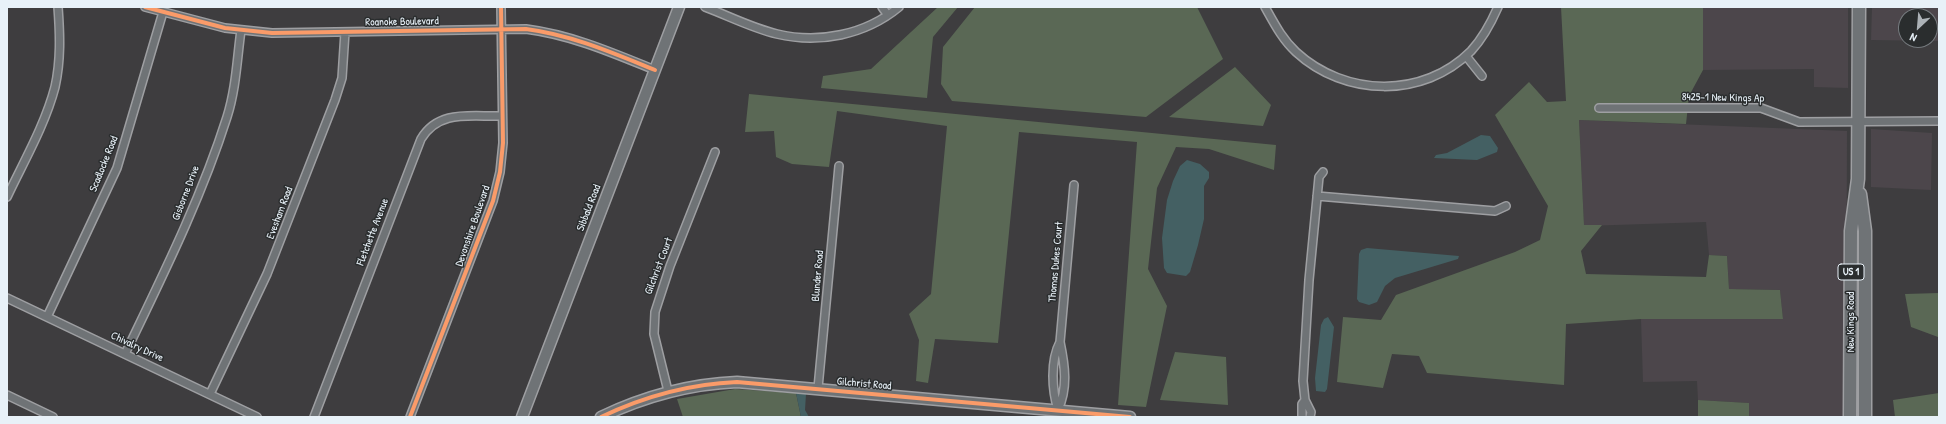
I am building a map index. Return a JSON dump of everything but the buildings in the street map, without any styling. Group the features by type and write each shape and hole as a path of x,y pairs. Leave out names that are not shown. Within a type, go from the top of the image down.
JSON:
{"highway":[{"name":"New Kings Road","path":"1850,417 1851,231 1858,179 1859,7"},
{"name":"New Kings Road","path":"1858,179 1866,231 1865,417"}],"street":[{"path":"7,197 42,124 55,86 60,35 58,7"},
{"name":"Roanoke Boulevard","path":"145,7 208,25 272,33 501,29 539,31 570,37 655,70"},
{"name":"Devonshire Boulevard","path":"410,417 493,201 500,172 503,143 500,7"},
{"name":"Sibbald Road","path":"522,417 679,7"},
{"path":"705,7 764,30 799,38 826,37 854,32 870,25 899,7"},
{"path":"882,7 887,14"},
{"path":"1265,7 1276,27 1287,42 1313,66 1342,80 1367,86 1396,86 1423,81 1446,70 1466,56 1484,34 1498,7"},
{"name":"Scadlocke Road","path":"47,316 117,168 163,12"},
{"name":"Gisborne Drive","path":"125,354 172,258 192,211 227,117 234,88 241,30"},
{"name":"Evesham Road","path":"210,394 267,274 336,100 342,78 345,32"},
{"path":"1466,56 1482,76"},
{"name":"8425-1 New Kings Ap","path":"1599,108 1761,108 1799,122 1858,123 1884,120 1939,121"},
{"name":"Fletchette Avenue","path":"314,417 420,140 426,130 442,119 502,116"},
{"name":"Gilchrist Court","path":"668,391 654,334 655,312 670,266 715,152"},
{"name":"Blunder Road","path":"818,388 839,166"},
{"path":"1310,417 1311,412 1305,400 1302,381 1319,177 1323,172"},
{"name":"Thomas Dukes Court","path":"1058,410 1055,398 1055,352 1060,342 1074,184"},
{"path":"1318,196 1495,211 1506,206"},
{"name":"Chivalry Drive","path":"7,298 258,417"},
{"name":"Gilchrist Road","path":"601,417 640,400 668,391 698,385 737,382 818,388 1130,417"},
{"path":"7,395 53,417"},
{"path":"1302,417 1302,404 1305,400"}],"shaded area":[{"path":"1703,7 1848,7 1848,88 1814,87 1814,69 1703,70"},
{"path":"1872,7 1939,7 1939,41 1938,8 1898,8 1898,40 1871,40"},
{"path":"1579,120 1847,131 1846,417 1749,417 1748,403 1698,400 1697,381 1643,382 1641,319 1783,319 1780,290 1729,289 1727,256 1709,255 1706,222 1584,226"},
{"path":"1871,129 1932,133 1931,190 1871,187"}],"green space":[{"path":"938,7 958,7 933,37 927,98 821,88 823,76 871,69"},
{"path":"975,7 1197,7 1223,59 1146,117 952,101 941,84 943,47"},
{"path":"1561,7 1703,7 1703,70 1689,96 1686,124 1579,120 1584,225 1602,225 1581,251 1586,274 1706,277 1709,255 1727,256 1729,289 1780,290 1783,319 1641,319 1566,324 1564,385 1427,373 1419,356 1392,354 1383,388 1337,382 1343,317 1381,320 1396,295 1515,252 1540,240 1548,206 1495,115 1529,82 1547,102 1566,101"},
{"path":"1235,67 1271,105 1263,126 1169,117"},
{"path":"749,94 1276,145 1274,170 1209,149 1176,147 1157,188 1148,269 1167,306 1146,407 1118,405 1137,142 1019,132 998,343 935,339 928,383 916,381 919,340 909,314 931,294 947,126 837,111 829,167 792,164 776,157 774,131 745,132"},
{"path":"1939,293 1939,342 1938,337 1911,327 1905,294"},
{"path":"1175,352 1226,357 1228,405 1160,400"},
{"path":"735,389 796,393 801,417 683,417 677,399"},
{"path":"1939,393 1939,417 1895,417 1893,400"},
{"path":"1698,400 1749,403 1749,417 1698,417"}],"water":[{"path":"1481,135 1490,136 1498,148 1497,152 1477,160 1434,158 1436,155 1447,153"},
{"path":"1187,160 1200,164 1209,172 1209,178 1204,186 1204,219 1198,245 1190,272 1186,276 1167,273 1164,268 1162,238 1167,200 1173,181 1180,166"},
{"path":"1367,248 1459,256 1458,259 1395,278 1385,286 1377,302 1369,305 1359,302 1357,299 1359,254 1361,250"},
{"path":"1328,317 1334,327 1327,389 1325,392 1316,391 1315,378 1321,325 1324,319"},
{"path":"799,392 806,394 805,410 809,417 801,417 796,393"}],"cycle path":[{"path":"145,7 225,28 272,33 526,29 576,40 655,70"},
{"path":"410,417 493,201 500,172 503,143 501,7"},
{"path":"601,417 634,403 667,392 701,385 737,382 1130,417"}]}
